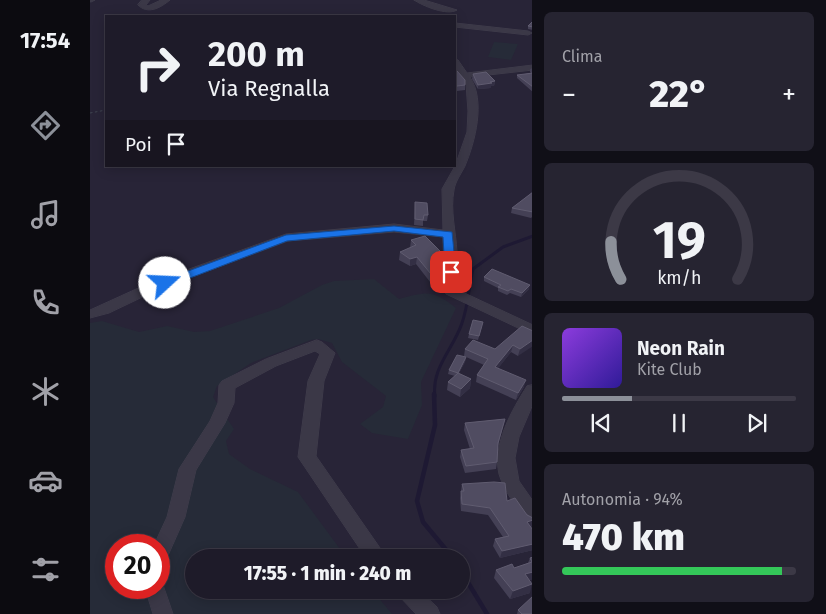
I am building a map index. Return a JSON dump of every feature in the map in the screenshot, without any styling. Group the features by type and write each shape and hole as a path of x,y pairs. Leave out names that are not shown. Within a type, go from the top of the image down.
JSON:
{"street":[{"path":"146,0 142,5 146,8 152,8 166,0"},
{"path":"418,0 452,13 457,1"},
{"path":"456,25 528,33"},
{"path":"456,64 470,84 473,110 472,130 460,165 448,189 451,291 532,331"},
{"path":"462,75 532,67"},
{"path":"90,314 104,310 150,288 286,238 394,228 448,234"},
{"path":"168,534 176,517 188,469 217,423 226,403 227,385 267,364 317,345 328,353 316,381 306,457 371,549"},
{"path":"532,390 516,422 507,457 507,469 519,498 532,516"},
{"path":"157,599 162,614"},
{"path":"415,599 430,614"}],"path":[{"path":"90,113 105,110"}],"shaded area":[{"path":"494,42 518,44 511,60 488,57"},
{"path":"374,279 399,299 429,294 441,298 456,308 421,382 422,405 408,439 372,433 360,424 383,407 386,396 342,362 332,343 318,339 251,363 217,386 213,397 234,429 226,441 229,454 250,469 298,492 340,549 185,549 185,599 380,599 392,614 90,614 90,323 102,321 139,332 167,326 194,332 210,331 279,308 322,285 334,281"}],"building":[{"path":"456,71 465,80 465,85 457,86"},
{"path":"486,72 495,81 478,85 473,74"},
{"path":"532,73 532,86 517,75"},
{"path":"532,193 532,212 512,208"},
{"path":"415,202 427,203 428,215 424,215 423,220 415,219"},
{"path":"425,236 442,253 442,256 439,257 443,262 443,277 435,279 417,257 410,259 400,252 416,245 411,240"},
{"path":"492,269 530,285 522,293 498,287 501,285 484,277"},
{"path":"473,320 483,322 479,336 469,334"},
{"path":"522,326 532,331 532,341 520,349 513,345 495,367 526,380 518,393 477,375 488,359 465,349 473,340 495,349"},
{"path":"457,355 466,357 458,373 449,370"},
{"path":"458,373 471,379 461,389 448,382"},
{"path":"505,419 498,443 497,462 466,466 461,450 474,448 465,423"},
{"path":"505,483 507,501 515,498 527,515 532,518 532,520 527,522 532,529 532,544 502,551 495,539 509,536 490,508 462,504 461,491 464,491 462,484"},
{"path":"532,562 532,572 525,574 532,584 513,591 496,570 512,564 514,568"},
{"path":"532,597 532,614 522,614 518,610"}],"waterway":[{"path":"435,396 436,376 464,317 473,269 503,247 532,236"},
{"path":"434,394 435,425 417,501 423,522 446,549"},
{"path":"470,586 487,614"}],"route":[{"path":"165,283 286,238 394,228 448,234 451,272"}]}
